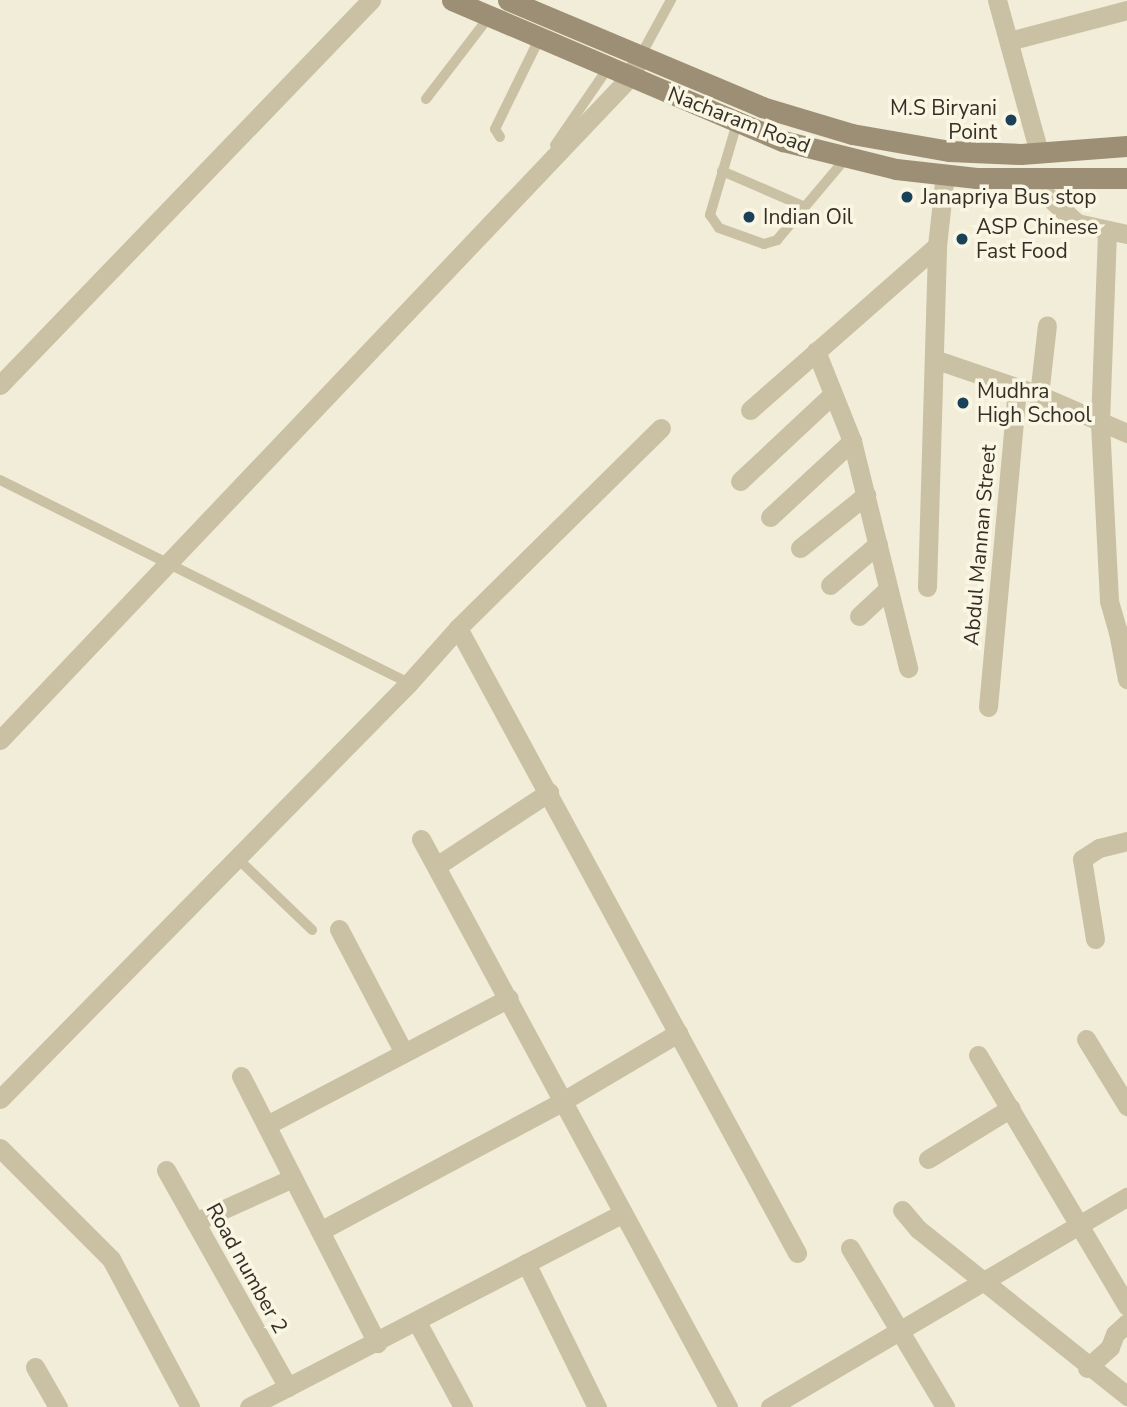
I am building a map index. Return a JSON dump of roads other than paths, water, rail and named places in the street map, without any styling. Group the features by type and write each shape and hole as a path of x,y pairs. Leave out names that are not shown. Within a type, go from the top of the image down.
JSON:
{"main road":[{"name":"Nacharam Road","path":"452,0 737,123 783,141 846,158 945,174 1029,179 1127,178"},
{"name":"Nacharam Road","path":"509,0 762,107 852,134 949,151 1039,153 1127,146"}],"street":[{"path":"0,385 371,0"},
{"path":"996,0 1039,153"},
{"path":"1009,41 1099,9 1127,10"},
{"path":"0,740 630,77 641,55"},
{"path":"927,587 937,360 937,246 945,174"},
{"path":"1029,179 1077,223 1107,232 1127,234"},
{"path":"1107,232 1101,423 1109,601 1122,635 1127,679"},
{"path":"750,410 937,246"},
{"path":"1039,394 1047,325"},
{"path":"816,351 852,441 908,668"},
{"path":"937,360 1039,394 1127,433"},
{"name":"Abdul Mannan Street","path":"988,707 1017,387"},
{"path":"740,481 833,394"},
{"path":"0,1099 409,683 458,628 661,428"},
{"path":"770,517 852,441"},
{"path":"800,548 866,495"},
{"path":"830,585 878,544"},
{"path":"859,616 888,589"},
{"path":"458,628 797,1253"},
{"path":"438,865 549,792"},
{"path":"421,839 438,865 728,1407"},
{"path":"1095,939 1082,859 1099,848 1127,841"},
{"path":"339,929 404,1053"},
{"path":"267,1125 509,998"},
{"path":"320,1231 564,1101 678,1033"},
{"path":"1086,1039 1127,1105"},
{"path":"978,1055 1127,1306"},
{"path":"241,1076 377,1343"},
{"path":"928,1159 1011,1108"},
{"path":"0,1148 111,1259 190,1407"},
{"name":"Road number 2","path":"166,1170 288,1387"},
{"path":"195,1222 293,1178"},
{"path":"770,1407 1127,1197"},
{"path":"902,1210 918,1229 1087,1368 1127,1396"},
{"path":"249,1407 377,1343 623,1213"},
{"path":"850,1248 945,1407"},
{"path":"526,1263 597,1407"},
{"path":"417,1322 461,1406"},
{"path":"1087,1368 1110,1348 1115,1334 1127,1324"},
{"path":"35,1367 58,1407"}],"lane":[{"path":"641,55 671,0"},
{"path":"426,99 489,17"},
{"path":"500,137 495,130 539,39"},
{"path":"544,154 550,152 608,68"},
{"path":"737,123 709,215 719,228 764,244 778,240 846,158"},
{"path":"722,171 805,207"},
{"path":"0,480 409,683"},
{"path":"237,858 312,930"}],"place":[{"name":"M.S Biryani Point","path":"1011,120"},
{"name":"Janapriya Bus stop","path":"907,197"},
{"name":"Indian Oil","path":"749,217"},
{"name":"ASP Chinese Fast Food","path":"962,239"},
{"name":"Mudhra High School","path":"963,403"}]}
